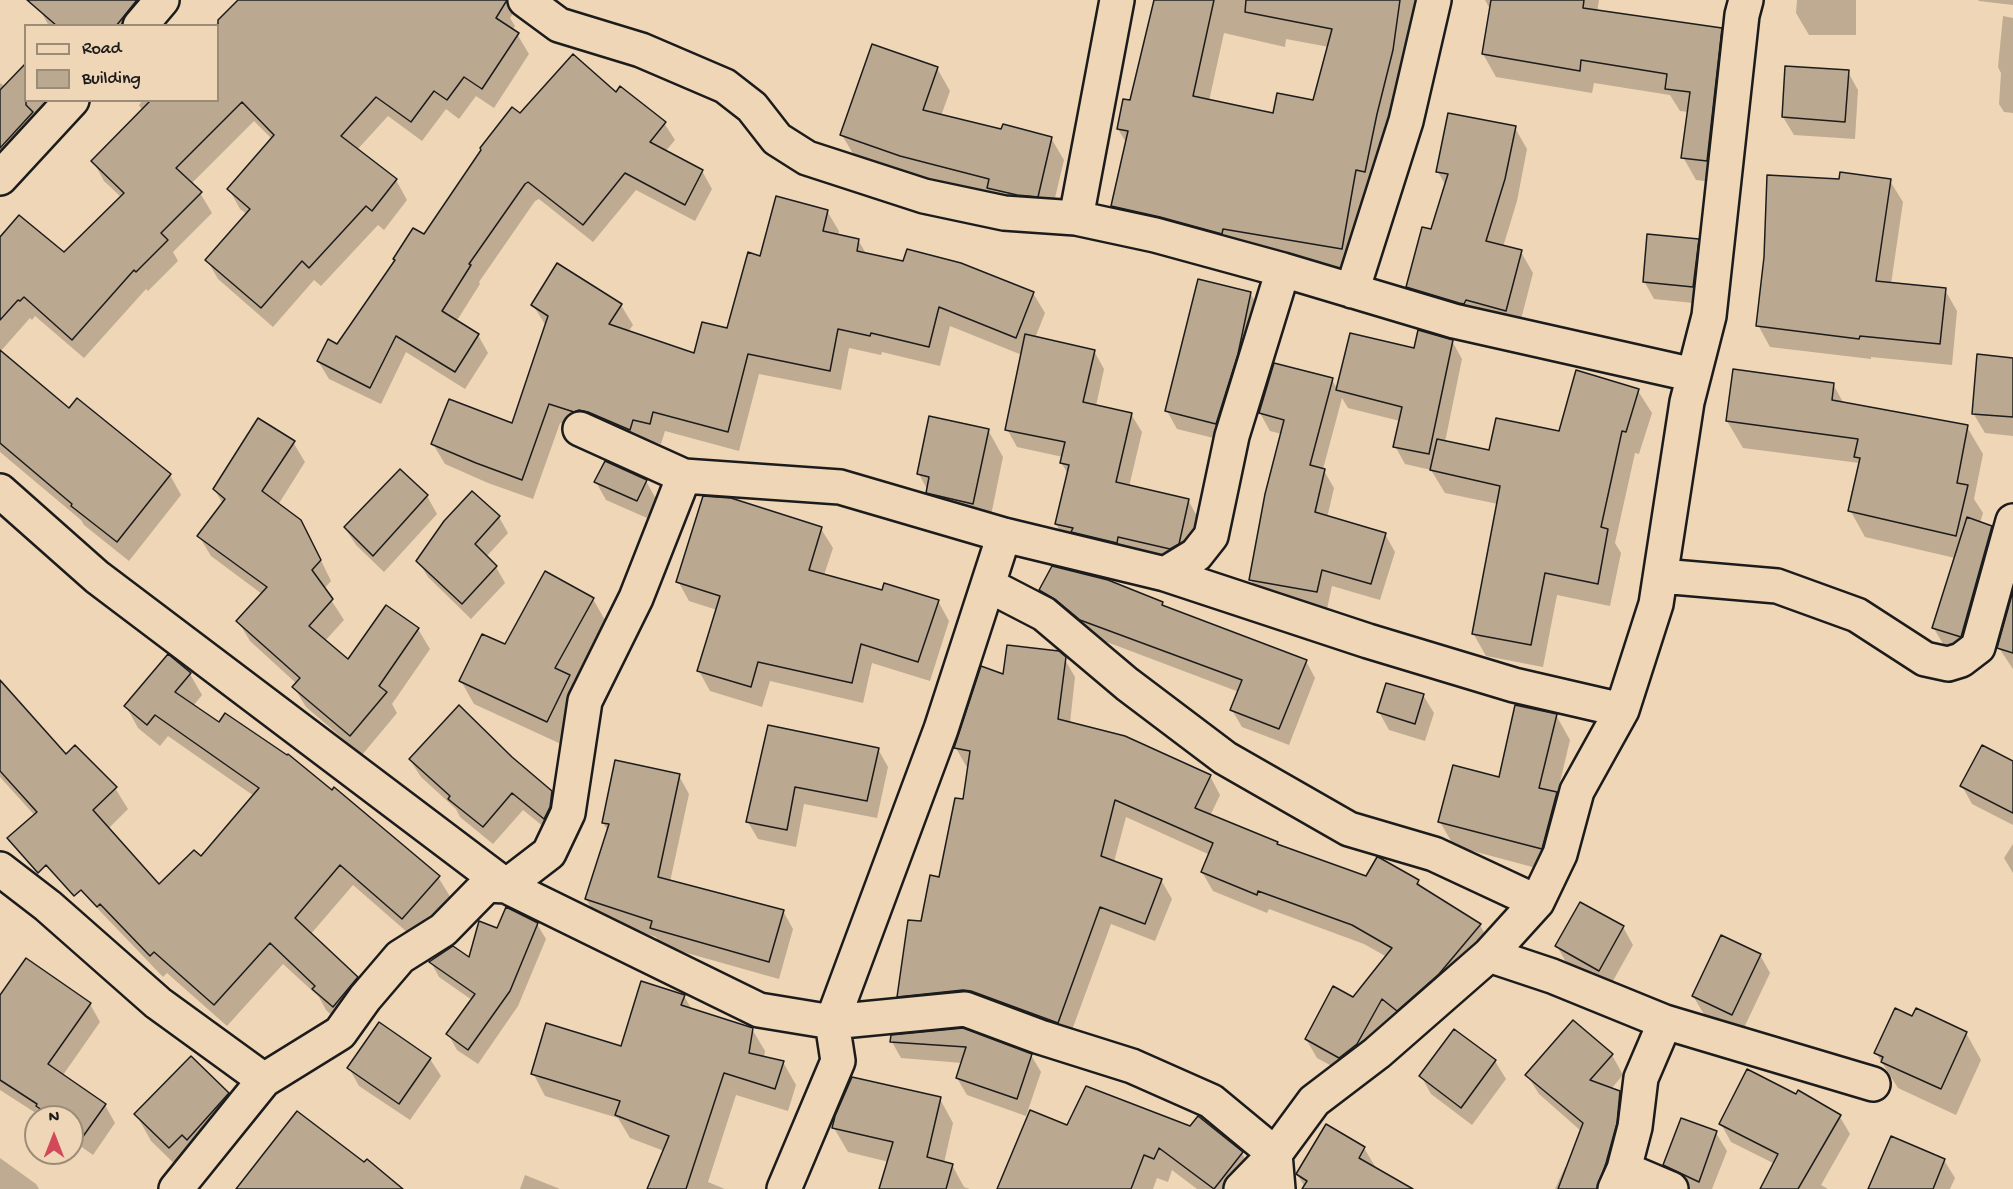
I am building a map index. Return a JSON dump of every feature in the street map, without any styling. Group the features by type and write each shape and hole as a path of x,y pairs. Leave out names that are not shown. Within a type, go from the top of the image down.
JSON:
{"street":[{"path":"142,24 162,0"},
{"path":"525,0 559,25 641,50 726,86 752,106 777,139 807,158 924,196 1004,213 1076,218 1155,235 1454,321 1694,375"},
{"path":"1076,218 1118,0"},
{"path":"1352,291 1406,121 1434,0"},
{"path":"1241,1189 1275,1154 1314,1101 1377,1053 1489,955 1537,902 1560,854 1578,791 1622,710 1656,604 1687,402 1709,316 1742,15 1746,0"},
{"path":"0,178 70,102"},
{"path":"1165,574 1196,555 1211,536 1232,436 1283,270"},
{"path":"580,429 684,476 840,487 1004,534 1165,574 1514,686 1622,710"},
{"path":"177,1189 264,1080 340,1033 365,998 400,957 443,930 487,885 506,886 549,853 568,813 585,701 636,598 684,476"},
{"path":"0,491 98,577 506,886 759,1010 832,1022 965,1010 1132,1066 1211,1101 1275,1154 1278,1189"},
{"path":"1661,576 1777,586 1857,615 1925,659 1947,664 1961,660 1978,647 2013,521"},
{"path":"784,1189 838,1061 832,1022 941,729 1004,534"},
{"path":"988,585 1044,614 1128,684 1224,758 1349,829 1434,854 1537,902"},
{"path":"0,869 48,906 158,1003 264,1080"},
{"path":"1489,955 1552,976 1665,1022 1873,1084"},
{"path":"1665,1022 1641,1078 1635,1127 1620,1179 1671,1189"}],"building":[{"path":"27,0 137,0 118,24 55,24"},
{"path":"238,0 507,0 496,18 519,33 482,89 464,77 447,100 434,91 411,122 376,97 341,136 397,179 372,211 366,206 309,268 302,261 261,308 205,260 250,209 227,189 274,135 242,102 176,168 202,192 161,233 168,240 136,272 134,270 72,340 24,297 18,300 0,320 0,237 19,215 64,252 124,193 91,161 149,102 219,102 218,20"},
{"path":"1154,0 1214,0 1193,96 1273,113 1277,93 1313,100 1332,29 1245,12 1246,0 1400,0 1393,50 1365,172 1356,170 1342,249 1223,229 1222,234 1111,206 1128,131 1117,129 1123,99 1130,100"},
{"path":"1491,0 1584,0 1583,8 1722,28 1707,161 1681,158 1690,92 1665,89 1667,74 1581,60 1580,71 1482,54"},
{"path":"872,44 938,67 923,110 1001,129 1003,124 1052,137 1038,197 987,188 989,179 900,156 840,135"},
{"path":"573,54 616,92 620,86 666,122 650,142 703,170 685,205 625,173 583,225 528,182 469,264 471,265 442,311 479,334 455,372 396,336 370,388 317,361 328,339 337,344 395,260 393,259 413,228 424,234 481,150 480,148 512,107 520,113"},
{"path":"24,65 24,102 33,112 0,148 0,90"},
{"path":"1785,66 1849,70 1845,122 1782,117"},
{"path":"1448,113 1516,126 1505,179 1486,241 1522,250 1506,311 1466,300 1464,304 1459,303 1406,287 1422,227 1431,229 1448,174 1436,172"},
{"path":"1840,172 1891,179 1876,281 1946,288 1940,344 1860,336 1859,339 1756,326 1764,257 1767,175 1839,179"},
{"path":"776,196 828,210 823,231 859,239 857,251 903,261 907,249 961,263 1034,292 1016,338 939,307 929,347 871,333 870,336 838,329 830,371 748,354 728,432 653,412 650,424 633,420 630,430 588,412 579,410 574,412 549,404 522,480 431,444 449,399 512,423 548,316 531,305 557,263 622,304 609,324 694,353 702,322 727,328 748,252 760,256"},
{"path":"1647,234 1699,239 1693,287 1643,282"},
{"path":"1198,279 1251,292 1238,354 1216,424 1165,411"},
{"path":"1418,330 1453,340 1429,454 1393,447 1402,407 1336,390 1350,333 1414,348"},
{"path":"1025,334 1095,350 1083,402 1132,413 1116,482 1189,499 1179,544 1170,549 1118,537 1117,543 1071,532 1073,528 1055,524 1069,465 1060,463 1065,442 1005,430"},
{"path":"0,350 69,408 77,398 171,474 117,542 71,506 72,504 0,443"},
{"path":"1977,354 2013,358 2013,417 1972,414"},
{"path":"1274,363 1333,378 1310,465 1325,469 1315,512 1386,533 1371,584 1322,570 1317,592 1249,580 1265,494 1284,420 1259,413"},
{"path":"1733,369 1834,383 1832,400 1968,425 1957,483 1968,485 1956,536 1848,511 1860,458 1854,457 1858,439 1726,421"},
{"path":"1576,370 1639,389 1626,432 1622,431 1601,527 1608,529 1598,584 1545,573 1531,645 1472,634 1500,486 1430,470 1437,439 1489,450 1496,418 1559,431"},
{"path":"929,416 989,429 973,504 926,493 929,477 917,474"},
{"path":"258,418 295,441 262,491 301,520 321,560 312,570 333,599 309,626 348,659 386,605 419,628 379,686 387,692 350,736 292,687 300,678 236,621 267,587 197,536 225,499 213,489"},
{"path":"605,461 647,480 637,501 594,482"},
{"path":"400,469 428,495 373,556 344,527"},
{"path":"472,491 500,516 475,544 497,566 462,604 416,561 444,521"},
{"path":"703,496 731,498 822,527 809,570 882,590 884,583 939,600 918,662 861,644 852,683 758,662 751,687 697,671 720,596 676,582"},
{"path":"1967,517 1992,526 1961,637 1932,628"},
{"path":"1052,566 1108,580 1163,602 1162,605 1307,660 1279,729 1230,710 1242,680 1080,620 1056,600 1039,590"},
{"path":"545,571 594,598 555,668 570,675 547,722 459,681 482,634 505,644"},
{"path":"2013,591 2013,653 1997,648"},
{"path":"1007,645 1059,651 1066,657 1058,719 1125,736 1211,775 1195,808 1278,842 1277,844 1366,876 1377,857 1380,858 1419,880 1417,884 1481,924 1439,974 1397,1011 1382,999 1357,1044 1339,1058 1305,1039 1333,986 1353,997 1392,948 1352,925 1258,891 1257,895 1201,872 1213,843 1115,800 1101,856 1162,879 1145,924 1100,907 1058,1023 971,991 897,997 908,920 921,921 930,875 939,877 955,798 963,799 970,751 954,748 981,666 1003,674"},
{"path":"168,654 191,673 175,692 219,722 225,713 288,754 332,790 334,787 440,876 402,919 340,865 295,918 358,977 333,1007 312,989 315,986 270,943 214,1005 154,952 150,956 100,904 97,907 81,890 74,896 46,865 38,873 7,838 37,812 0,771 0,680 66,754 75,745 117,787 93,810 159,884 194,850 201,856 259,788 155,715 147,725 124,706"},
{"path":"1386,683 1424,694 1415,724 1377,712"},
{"path":"459,705 512,757 552,791 550,807 544,819 512,793 483,827 448,799 450,796 409,759"},
{"path":"1515,705 1557,714 1539,788 1557,792 1542,849 1438,822 1453,765 1499,777"},
{"path":"768,725 879,748 867,801 795,787 787,830 746,822"},
{"path":"1982,745 2013,761 2013,813 1960,786"},
{"path":"615,760 680,774 658,877 784,910 769,962 650,928 652,921 585,899 609,824 602,823"},
{"path":"1580,902 1624,926 1599,971 1555,946"},
{"path":"506,907 538,923 510,991 468,1050 446,1034 475,994 429,962 453,946 469,957 479,921 497,928"},
{"path":"1721,935 1761,954 1732,1015 1692,996"},
{"path":"26,958 91,1003 48,1064 106,1104 84,1135 84,1105 36,1105 0,1080 0,995"},
{"path":"641,981 685,995 681,1005 753,1028 749,1053 784,1061 775,1089 724,1073 686,1189 647,1189 669,1136 615,1115 620,1101 531,1074 546,1023 621,1046"},
{"path":"1895,1008 1912,1016 1916,1008 1967,1032 1941,1089 1881,1062 1883,1057 1874,1053"},
{"path":"1573,1020 1613,1054 1590,1080 1620,1091 1617,1123 1597,1189 1558,1189 1583,1123 1525,1075"},
{"path":"379,1022 431,1058 399,1104 347,1068"},
{"path":"963,1028 1032,1054 1017,1099 956,1078 966,1047 890,1042 891,1035"},
{"path":"1454,1029 1496,1060 1461,1108 1419,1076"},
{"path":"191,1056 229,1093 187,1140 182,1135 169,1148 134,1114"},
{"path":"1747,1069 1796,1094 1798,1090 1841,1115 1798,1189 1760,1189 1778,1154 1719,1124"},
{"path":"852,1077 941,1097 927,1157 953,1164 946,1189 879,1189 893,1142 832,1128"},
{"path":"1086,1086 1190,1126 1198,1116 1243,1152 1214,1189 1159,1148 1154,1159 1144,1155 1131,1189 997,1189 1030,1110 1067,1125"},
{"path":"297,1111 364,1162 367,1159 403,1189 236,1189"},
{"path":"1681,1118 1717,1131 1699,1182 1663,1165"},
{"path":"1326,1124 1365,1147 1359,1158 1413,1189 1302,1189 1307,1181 1296,1174"},
{"path":"1891,1136 1945,1159 1933,1189 1868,1189"}]}
